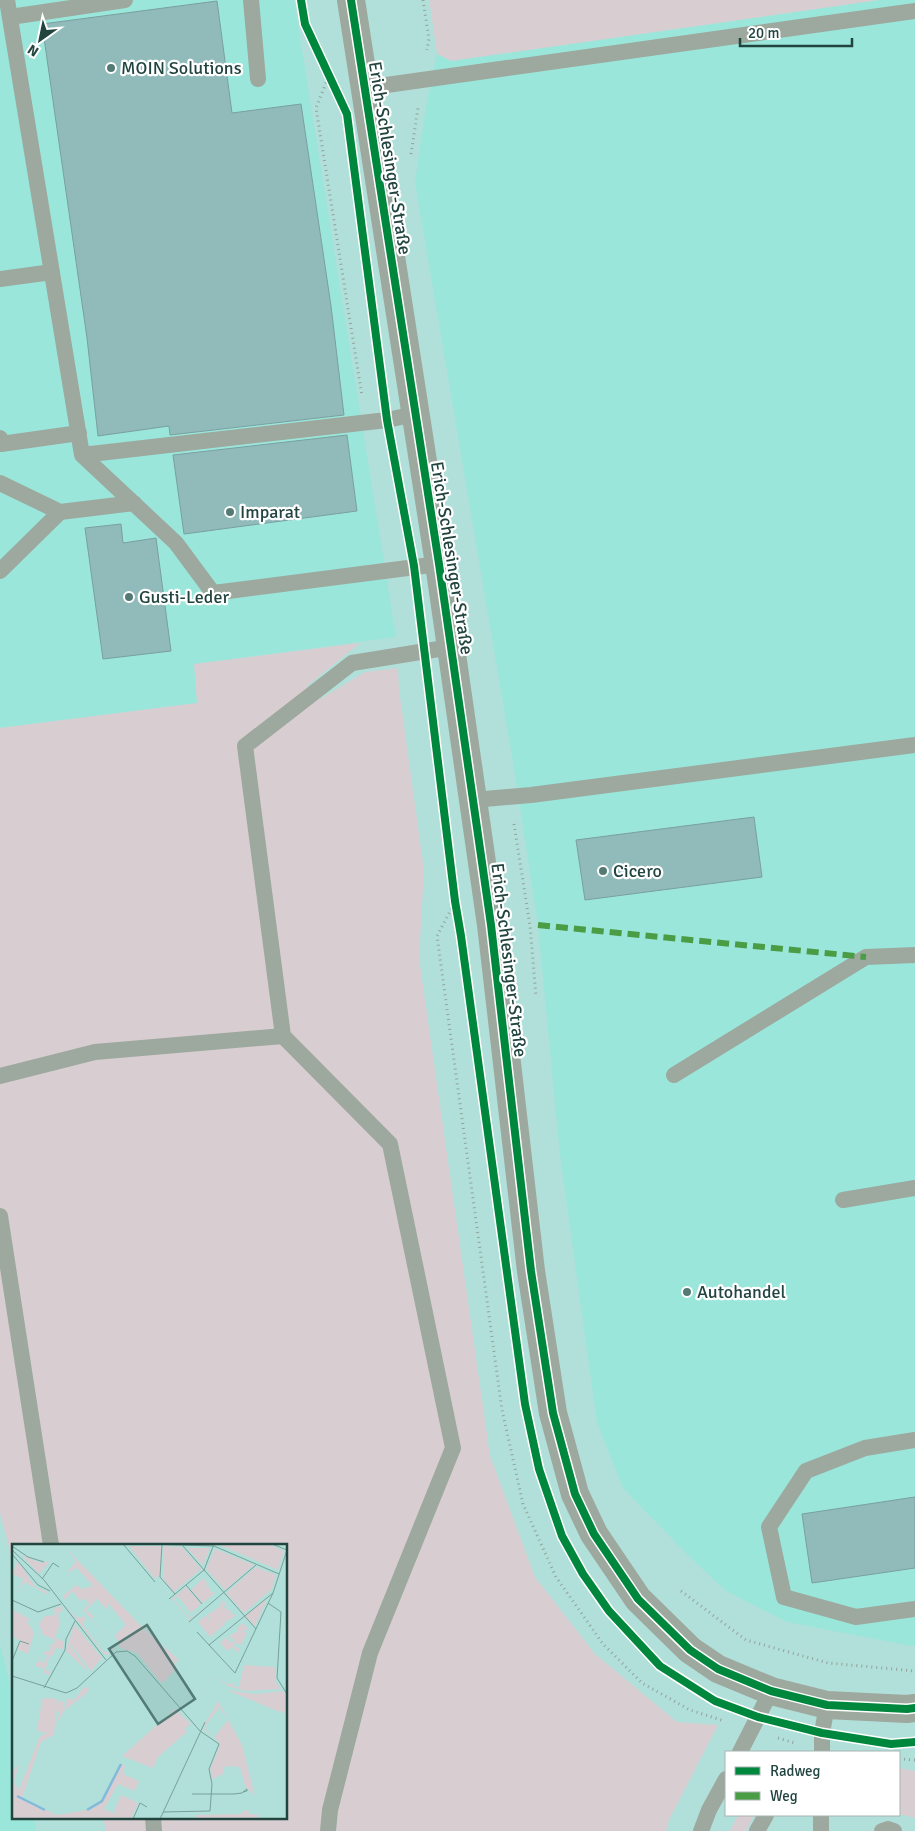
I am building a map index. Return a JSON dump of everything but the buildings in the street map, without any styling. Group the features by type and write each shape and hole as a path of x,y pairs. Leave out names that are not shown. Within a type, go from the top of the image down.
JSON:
{"street":[{"name":"Erich-Schlesinger-Straße","path":"351,0 439,564 491,925 531,1271 553,1413 575,1494 594,1534 638,1599 690,1650 718,1669 771,1691 826,1705 907,1710 915,1708"}],"lane":[{"path":"7,0 82,454 176,542 213,593 439,564"},
{"path":"10,17 125,0"},
{"path":"251,0 258,79"},
{"path":"364,88 915,11"},
{"path":"0,279 52,272"},
{"path":"82,454 388,420 415,414"},
{"path":"0,438 1,444 78,433"},
{"path":"0,483 60,512 134,503"},
{"path":"0,570 60,512"},
{"path":"328,1831 330,1810 370,1653 453,1448 390,1144 283,1036 245,746 352,663 451,647"},
{"path":"473,800 915,745"},
{"path":"674,1074 866,957 915,955"},
{"path":"0,1076 15,1074 95,1052 283,1036"},
{"path":"843,1200 915,1188"},
{"path":"0,1216 51,1544"},
{"path":"915,1440 865,1448 806,1471 769,1527 784,1597 856,1617 915,1609"},
{"path":"741,1751 771,1691"},
{"path":"822,1751 822,1733 826,1705"},
{"path":"809,1751 822,1733"},
{"path":"701,1831 709,1810 725,1781"},
{"path":"757,1831 765,1816"},
{"path":"820,1831 821,1816"},
{"path":"153,1818 154,1831"},
{"path":"882,1831 888,1829 894,1831"}],"path":[{"path":"410,163 429,39 423,0"},
{"path":"325,67 331,79 316,108 362,399 388,420"},
{"path":"509,797 530,926 536,1004"},
{"path":"455,901 458,918"},
{"path":"676,1587 746,1640 828,1664 915,1671"},
{"path":"900,1759 915,1760"}],"shaded area":[{"path":"0,0 294,0 396,637 195,664 197,703 0,728"},
{"path":"429,0 915,0 915,1645 911,1646 787,1622 726,1591 623,1488 597,1422 560,1155 538,925 515,774 415,182 427,100 437,54"},
{"path":"429,0 879,0 451,61 437,54"},
{"path":"360,643 307,686 320,699 365,672 398,668 399,690 424,870 419,958 490,1456 535,1577 595,1654 677,1722 718,1725 669,1820 666,1831 106,1831 103,1818 288,1818 288,1544 12,1544 12,1559 0,1513 0,728 197,703 194,664"},
{"path":"0,1645 12,1692 12,1818 34,1818 36,1831 0,1831"},
{"path":"900,1768 915,1771 915,1818 900,1814"},
{"path":"738,1816 754,1816 746,1831 730,1831"}],"marked path":[{"path":"538,925 866,957"}],"cycle path":[{"path":"301,0 305,24 347,114 387,420 414,566 455,901 525,1404 539,1469 562,1536 583,1574 609,1611 660,1666 715,1701 758,1717 822,1733 891,1744 915,1742"},
{"path":"351,0 439,564 491,925 531,1271 553,1413 575,1494 594,1534 638,1599 690,1650 718,1669 771,1691 827,1705 915,1708"}],"place":[{"name":"MOIN Solutions","path":"111,68"},
{"name":"Imparat","path":"230,512"},
{"name":"Gusti-Leder","path":"129,597"},
{"name":"Cicero","path":"603,871"},
{"name":"Autohandel","path":"687,1292"}]}
